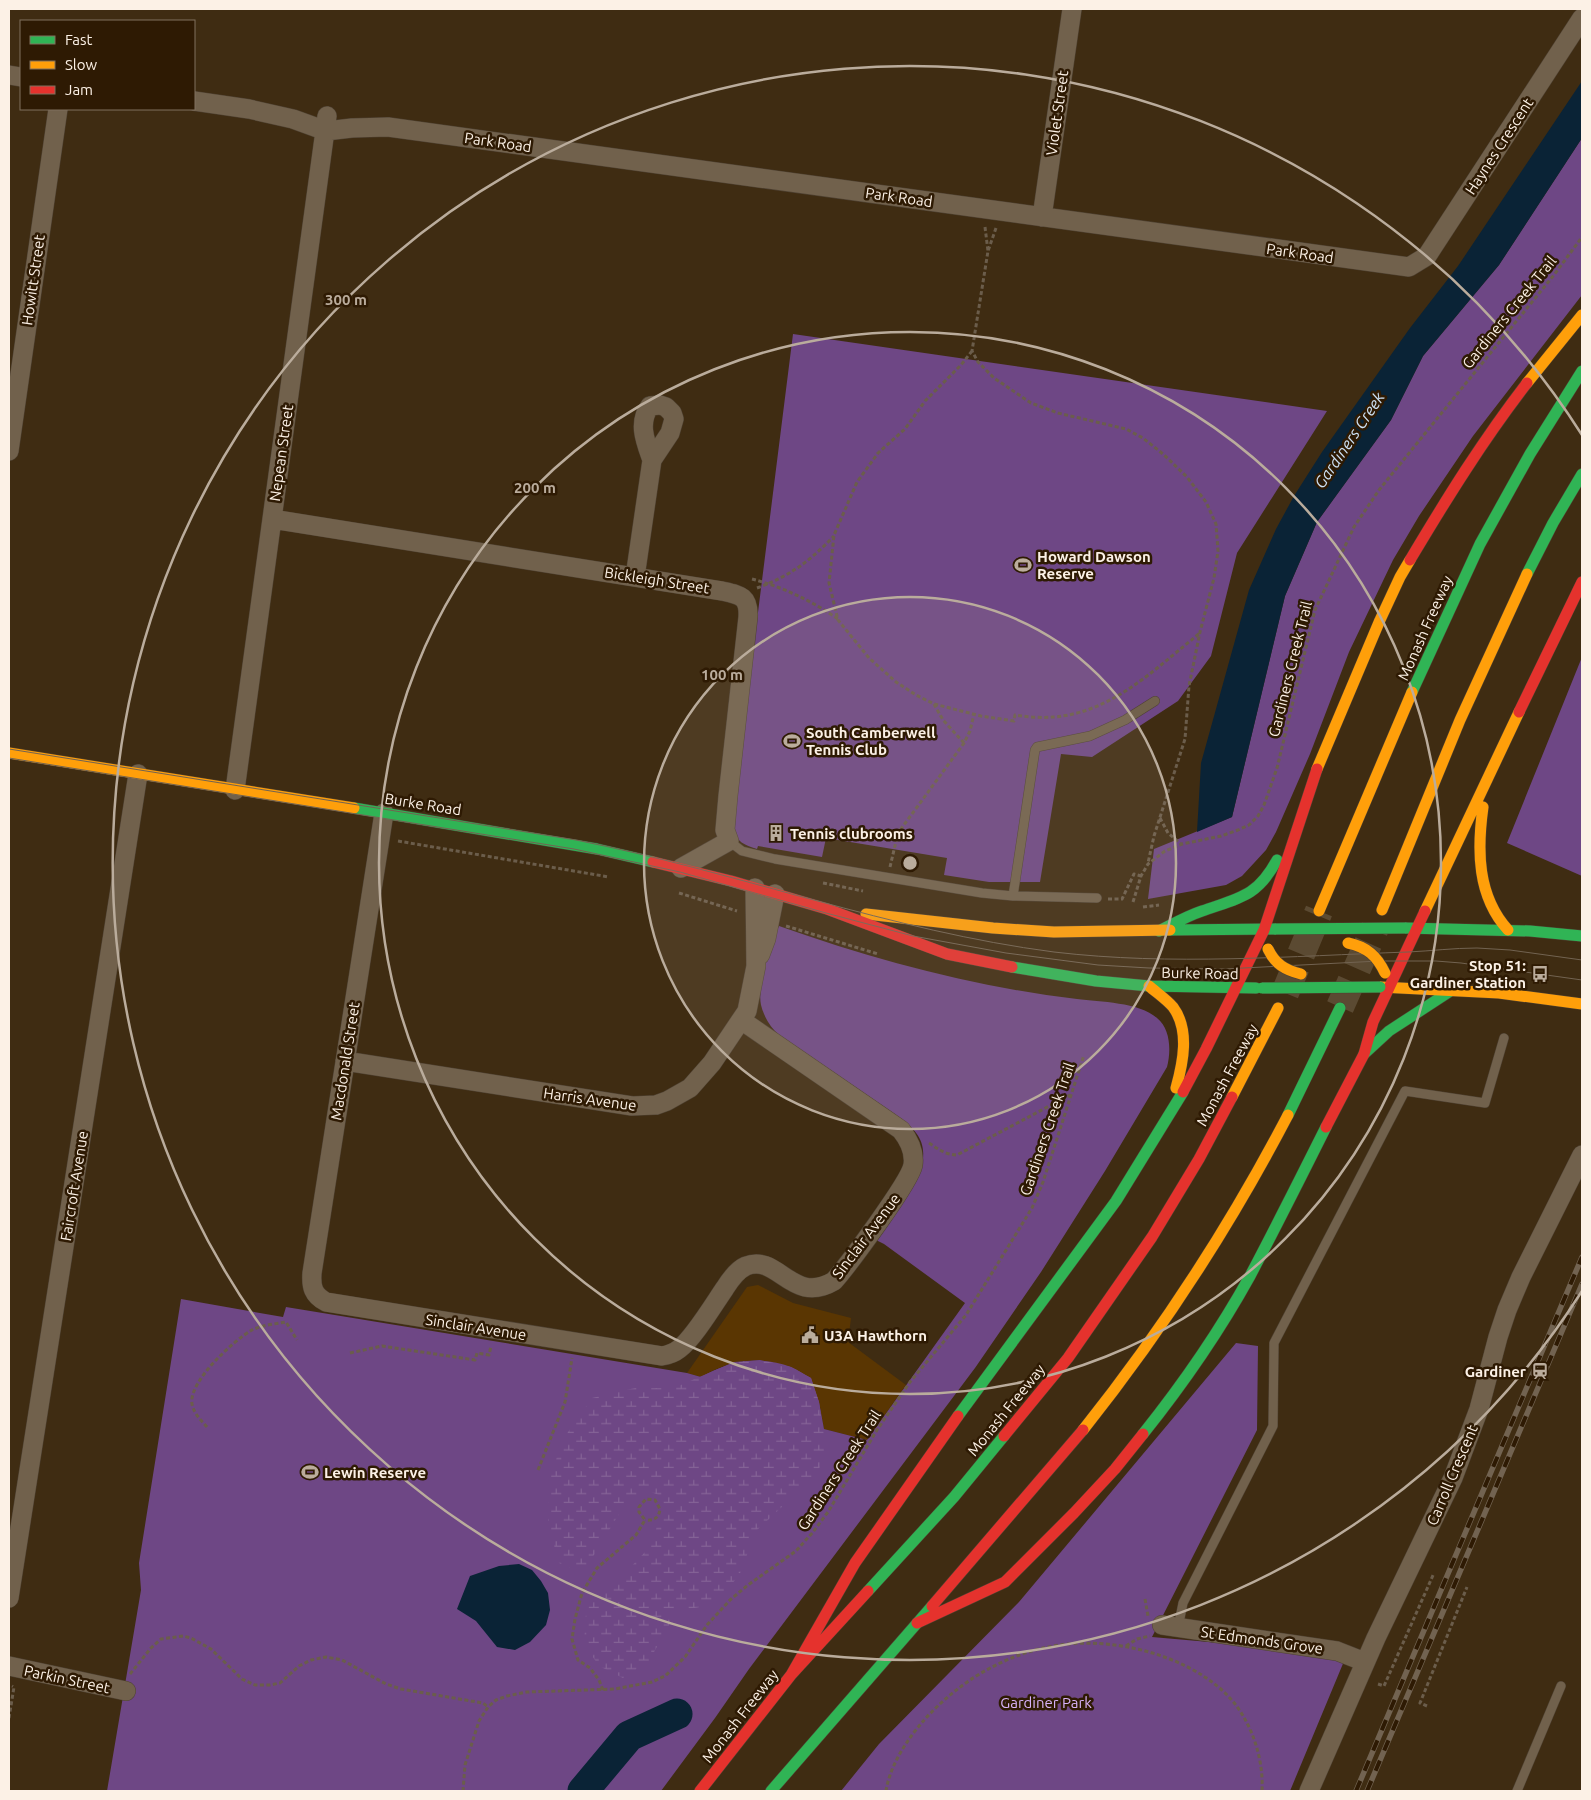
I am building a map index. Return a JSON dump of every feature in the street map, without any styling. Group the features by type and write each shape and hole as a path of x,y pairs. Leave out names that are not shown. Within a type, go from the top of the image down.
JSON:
{"main road":[{"path":"1159,931 1200,912 1237,901 1257,889 1267,877 1275,865 1307,795 1324,750 1400,577 1425,533 1487,436 1582,315"},
{"name":"Monash Freeway","path":"1319,911 1420,673 1480,544 1530,454 1582,371"},
{"path":"1382,910 1452,739 1498,636 1539,552 1582,474"},
{"path":"1384,987 1417,928 1582,582"},
{"name":"Burke Road","path":"9,754 559,841 681,868 755,888 827,909 947,954 1056,976 1149,986 1234,989 1384,987 1452,990 1499,993 1582,1004"},
{"path":"1487,778 1479,836 1481,869 1492,908 1497,918 1508,930"},
{"path":"1307,795 1270,930 1268,949 1278,966 1309,976 1333,988"},
{"name":"Burke Road","path":"827,909 1054,932 1417,928 1508,930 1582,936"},
{"path":"917,1623 1005,1582 1074,1512 1115,1469 1170,1400 1204,1351 1249,1277 1364,1054 1384,987 1386,973 1370,950 1363,946 1348,943 1319,929"},
{"path":"791,1674 855,1563 934,1448 1116,1201 1169,1116 1206,1049 1234,989 1270,930"},
{"path":"1149,986 1178,1015 1181,1028 1183,1050 1181,1070 1169,1116"},
{"path":"1364,1054 1389,1031 1452,990"},
{"name":"Monash Freeway","path":"700,1791 758,1719 791,1674 954,1497 1068,1358 1152,1237 1208,1143 1278,1008"},
{"path":"771,1791 999,1530 1110,1395 1166,1317 1250,1185 1340,1008"}],"street":[{"name":"Violet Street","path":"1042,216 1072,9"},
{"name":"Haynes Crescent","path":"1409,267 1427,256 1582,18"},
{"name":"Park Road","path":"195,101 249,109 288,107 326,124 352,116 388,128 1409,267"},
{"name":"Howitt Street","path":"9,450 58,110"},
{"name":"Nepean Street","path":"235,790 326,124"},
{"path":"635,577 652,460"},
{"name":"Bickleigh Street","path":"272,519 739,595 746,602 749,609 726,813 725,830 728,841"},
{"name":"Faircroft Avenue","path":"9,1598 138,774"},
{"name":"Macdonald Street","path":"326,1302 316,1296 312,1290 312,1274 384,813"},
{"path":"681,868 728,841"},
{"name":"Harris Avenue","path":"345,1061 604,1102 643,1106 667,1101 690,1088 712,1063 750,1003 756,966 766,939 755,888"},
{"name":"Harris Avenue","path":"763,919 775,894"},
{"name":"Sinclair Avenue","path":"326,1302 653,1356 670,1355 684,1345 732,1278 745,1266 760,1264 768,1267 801,1287 817,1288 834,1281 899,1191 911,1171 913,1154 911,1145 901,1130 741,1020"},
{"name":"Carroll Crescent","path":"1309,1791 1365,1662 1453,1478 1479,1410 1507,1310 1521,1276 1582,1155"},
{"name":"St Edmonds Grove","path":"1164,1630 1336,1651 1365,1662"},
{"name":"Parkin Street","path":"9,1666 126,1684"}],"lane":[{"path":"1013,896 1037,747 1067,742 1105,730 1155,701"},
{"path":"728,841 742,851 775,859 982,893 1013,896 1097,898"},
{"path":"1164,1630 1183,1603 1273,1426 1274,1343 1405,1091 1485,1103 1504,1038"},
{"path":"1517,1791 1561,1686"}],"path":[{"path":"985,219 985,240 988,251"},
{"path":"838,620 829,583 834,535 857,482 878,453 905,429 924,401 961,365 972,351 988,251 996,228"},
{"name":"Gardiners Creek Trail","path":"1133,902 1141,876 1148,864 1165,850 1238,830 1249,825 1258,816 1264,805 1277,768 1315,610 1354,527 1379,490 1554,275 1582,237"},
{"path":"972,351 978,362 994,378 1032,404 1058,413 1126,429 1143,438 1187,477 1206,502 1216,524 1218,551 1214,578 1200,632 1190,686 1185,739 1152,841 1148,864"},
{"path":"752,590 799,568 817,554 834,535"},
{"path":"752,579 770,583 825,610 838,620 869,658 889,676 916,695 934,704 1014,721 1015,716 1052,718 1089,709 1115,698 1141,680 1200,632"},
{"path":"934,704 943,720 964,742"},
{"path":"892,854 898,833 964,742 970,731 974,714"},
{"path":"1160,818 1168,833 1182,844"},
{"path":"398,841 614,878"},
{"path":"1097,898 1122,899 1134,874 1141,876"},
{"path":"671,891 879,954"},
{"name":"Gardiners Creek Trail","path":"488,1707 496,1700 527,1692 603,1690 652,1682 666,1676 685,1657 707,1625 730,1600 796,1551 828,1512 877,1430 910,1382 966,1315 1032,1208 1043,1182 1084,1056"},
{"path":"922,1139 943,1152 950,1155 957,1154 1071,1095"},
{"path":"207,1426 197,1415 192,1402 194,1391 222,1354 245,1335 263,1326 286,1322 297,1340"},
{"path":"350,1353 382,1346 475,1360 476,1353 489,1355 493,1329"},
{"path":"538,1470 565,1402 575,1343"},
{"path":"646,1500 656,1500 660,1509 659,1515 656,1519 645,1520 641,1516 639,1507 646,1500"},
{"path":"603,1690 600,1680 590,1668 578,1660 572,1639 575,1619 582,1593 597,1568 636,1536 645,1520"},
{"path":"1378,1684 1384,1686 1434,1573"},
{"path":"1427,1706 1420,1703 1467,1587"},
{"path":"1126,1647 1137,1638 1164,1630"},
{"path":"126,1684 129,1675 161,1639 183,1636 191,1638 211,1649 242,1679 255,1685 270,1686 280,1683 298,1666 311,1660 326,1657 342,1660 386,1684 401,1689 483,1704 488,1707 479,1722 470,1745 465,1765 463,1791"},
{"path":"886,1791 893,1769 904,1747 934,1708 955,1691 975,1676 1002,1661 1044,1648 1080,1643 1111,1644 1156,1654 1186,1666 1225,1692 1249,1726 1261,1764 1262,1791"},
{"path":"9,1686 14,1687 9,1718"}],"shaded area":[{"path":"758,1285 793,1303 851,1318 848,1342 906,1385 867,1440 824,1429 819,1402 760,1360 734,1362 701,1377 687,1373 747,1287"}],"green space":[{"path":"1582,138 1582,295 1473,436 1419,516 1393,560 1349,652 1310,754 1276,832 1266,850 1242,876 1226,885 1148,899 1154,849 1232,817 1285,596 1317,522 1391,420 1423,356 1499,265"},
{"path":"793,334 1327,411 1237,553 1211,656 1178,701 1092,757 1061,754 1040,882 989,882 944,875 947,858 826,838 822,857 758,846 757,849 742,842 733,829 751,668"},
{"path":"1582,657 1582,876 1507,843"},
{"name":"Lewin Reserve","path":"779,926 889,961 963,980 1039,994 1119,1004 1140,1009 1157,1018 1165,1028 1169,1041 1168,1061 1167,1067 1105,1171 1041,1272 975,1368 749,1669 661,1791 107,1791 141,1590 139,1563 181,1299 283,1317 286,1307 687,1373 701,1377 722,1367 744,1362 767,1361 779,1363 811,1378 819,1402 824,1429 867,1440 965,1303 876,1240 916,1181 921,1169 923,1150 917,1135 912,1128 895,1114 779,1035 766,1018 761,1005 761,987 768,953"},
{"name":"Gardiner Park","path":"1236,1343 1258,1346 1257,1430 1152,1637 1347,1654 1290,1791 841,1791 879,1744 1019,1602"},
{"path":"760,1360 791,1367 811,1378 819,1402 825,1442 823,1460 816,1475 756,1531 739,1576 712,1605 677,1611 649,1661 623,1678 599,1666 584,1644 586,1613 592,1600 623,1575 647,1550 665,1509 661,1496 646,1490 619,1514 583,1573 559,1563 548,1524 550,1475 566,1435 592,1398 635,1388 674,1388 734,1362"}],"water":[{"path":"1582,81 1582,138 1499,265 1423,356 1391,420 1317,522 1285,596 1232,817 1197,832 1201,763 1249,590 1276,529 1322,452 1410,328 1458,266"},
{"path":"519,1564 532,1570 541,1581 548,1593 550,1610 546,1625 530,1642 515,1650 497,1647 476,1621 457,1609 470,1576 499,1566"}],"waterway":[{"name":"Gardiners Creek","path":"583,1791 629,1736 677,1714"}],"tunnel":[{"path":"1285,993 1319,911"},
{"path":"1340,1007 1375,928"}],"tram line":[{"path":"9,749 576,840 696,868 933,930 1054,952 1143,958 1231,959 1477,948 1510,950 1582,960"},
{"path":"9,758 574,849 680,872 913,936 1006,953 1098,965 1149,968 1224,969 1379,961 1436,961 1582,980"}],"railway":[{"path":"1356,1791 1582,1257"},
{"path":"1367,1791 1582,1284"}],"traffic: fast":[{"path":"1412,692 1480,544 1530,454 1582,371"},
{"path":"1527,574 1553,523 1582,474"},
{"path":"354,808 597,849 653,862"},
{"path":"1159,931 1191,915 1246,894 1262,882 1277,860"},
{"path":"1405,928 1530,931 1582,936"},
{"path":"1276,929 1405,928"},
{"path":"1170,930 1276,929"},
{"path":"1012,967 1096,981 1149,986 1256,988"},
{"path":"1262,988 1380,987"},
{"path":"1364,1054 1389,1031 1452,990"},
{"path":"1288,1115 1340,1008"},
{"path":"958,1416 1116,1201 1183,1092"},
{"path":"1143,1434 1200,1357 1238,1297 1326,1127"},
{"path":"868,1591 954,1497 1004,1436"},
{"path":"771,1791 932,1606"}],"traffic: slow":[{"path":"1527,383 1582,315"},
{"path":"1317,769 1380,620 1410,560"},
{"path":"1382,910 1460,720 1527,574"},
{"path":"1319,911 1412,692"},
{"path":"1425,911 1519,712"},
{"path":"9,753 354,808"},
{"path":"1483,807 1480,856 1485,887 1498,917 1508,930"},
{"path":"866,914 993,928 1054,932 1170,930"},
{"path":"1348,943 1361,947 1371,953 1385,973"},
{"path":"1268,949 1281,966 1301,974"},
{"path":"1149,986 1173,1007 1182,1026 1184,1047 1176,1088"},
{"path":"1380,987 1499,993 1582,1004"},
{"path":"1232,1097 1278,1008"},
{"path":"1083,1430 1167,1317 1218,1238 1288,1115"}],"traffic: jam":[{"path":"1410,560 1495,426 1527,383"},
{"path":"1519,712 1582,582"},
{"path":"1183,1092 1264,930 1317,769"},
{"path":"653,862 731,881 827,909 947,954 1012,967"},
{"path":"1326,1127 1364,1054 1373,1022 1425,911"},
{"path":"1004,1436 1068,1358 1152,1237 1199,1159 1232,1097"},
{"path":"791,1675 855,1563 958,1416"},
{"path":"932,1606 1083,1430"},
{"path":"917,1623 1005,1582 1074,1513 1115,1469 1143,1434"},
{"path":"700,1791 791,1675 868,1591"}],"place":[{"name":"Howard Dawson Reserve","path":"1023,565"},
{"name":"South Camberwell Tennis Club","path":"792,741"},
{"name":"Tennis clubrooms","path":"776,833"},
{"name":"Stop 51: Gardiner Station","path":"1540,974"},
{"name":"U3A Hawthorn","path":"810,1335"},
{"name":"Gardiner","path":"1540,1371"},
{"name":"Lewin Reserve","path":"310,1472"}]}
